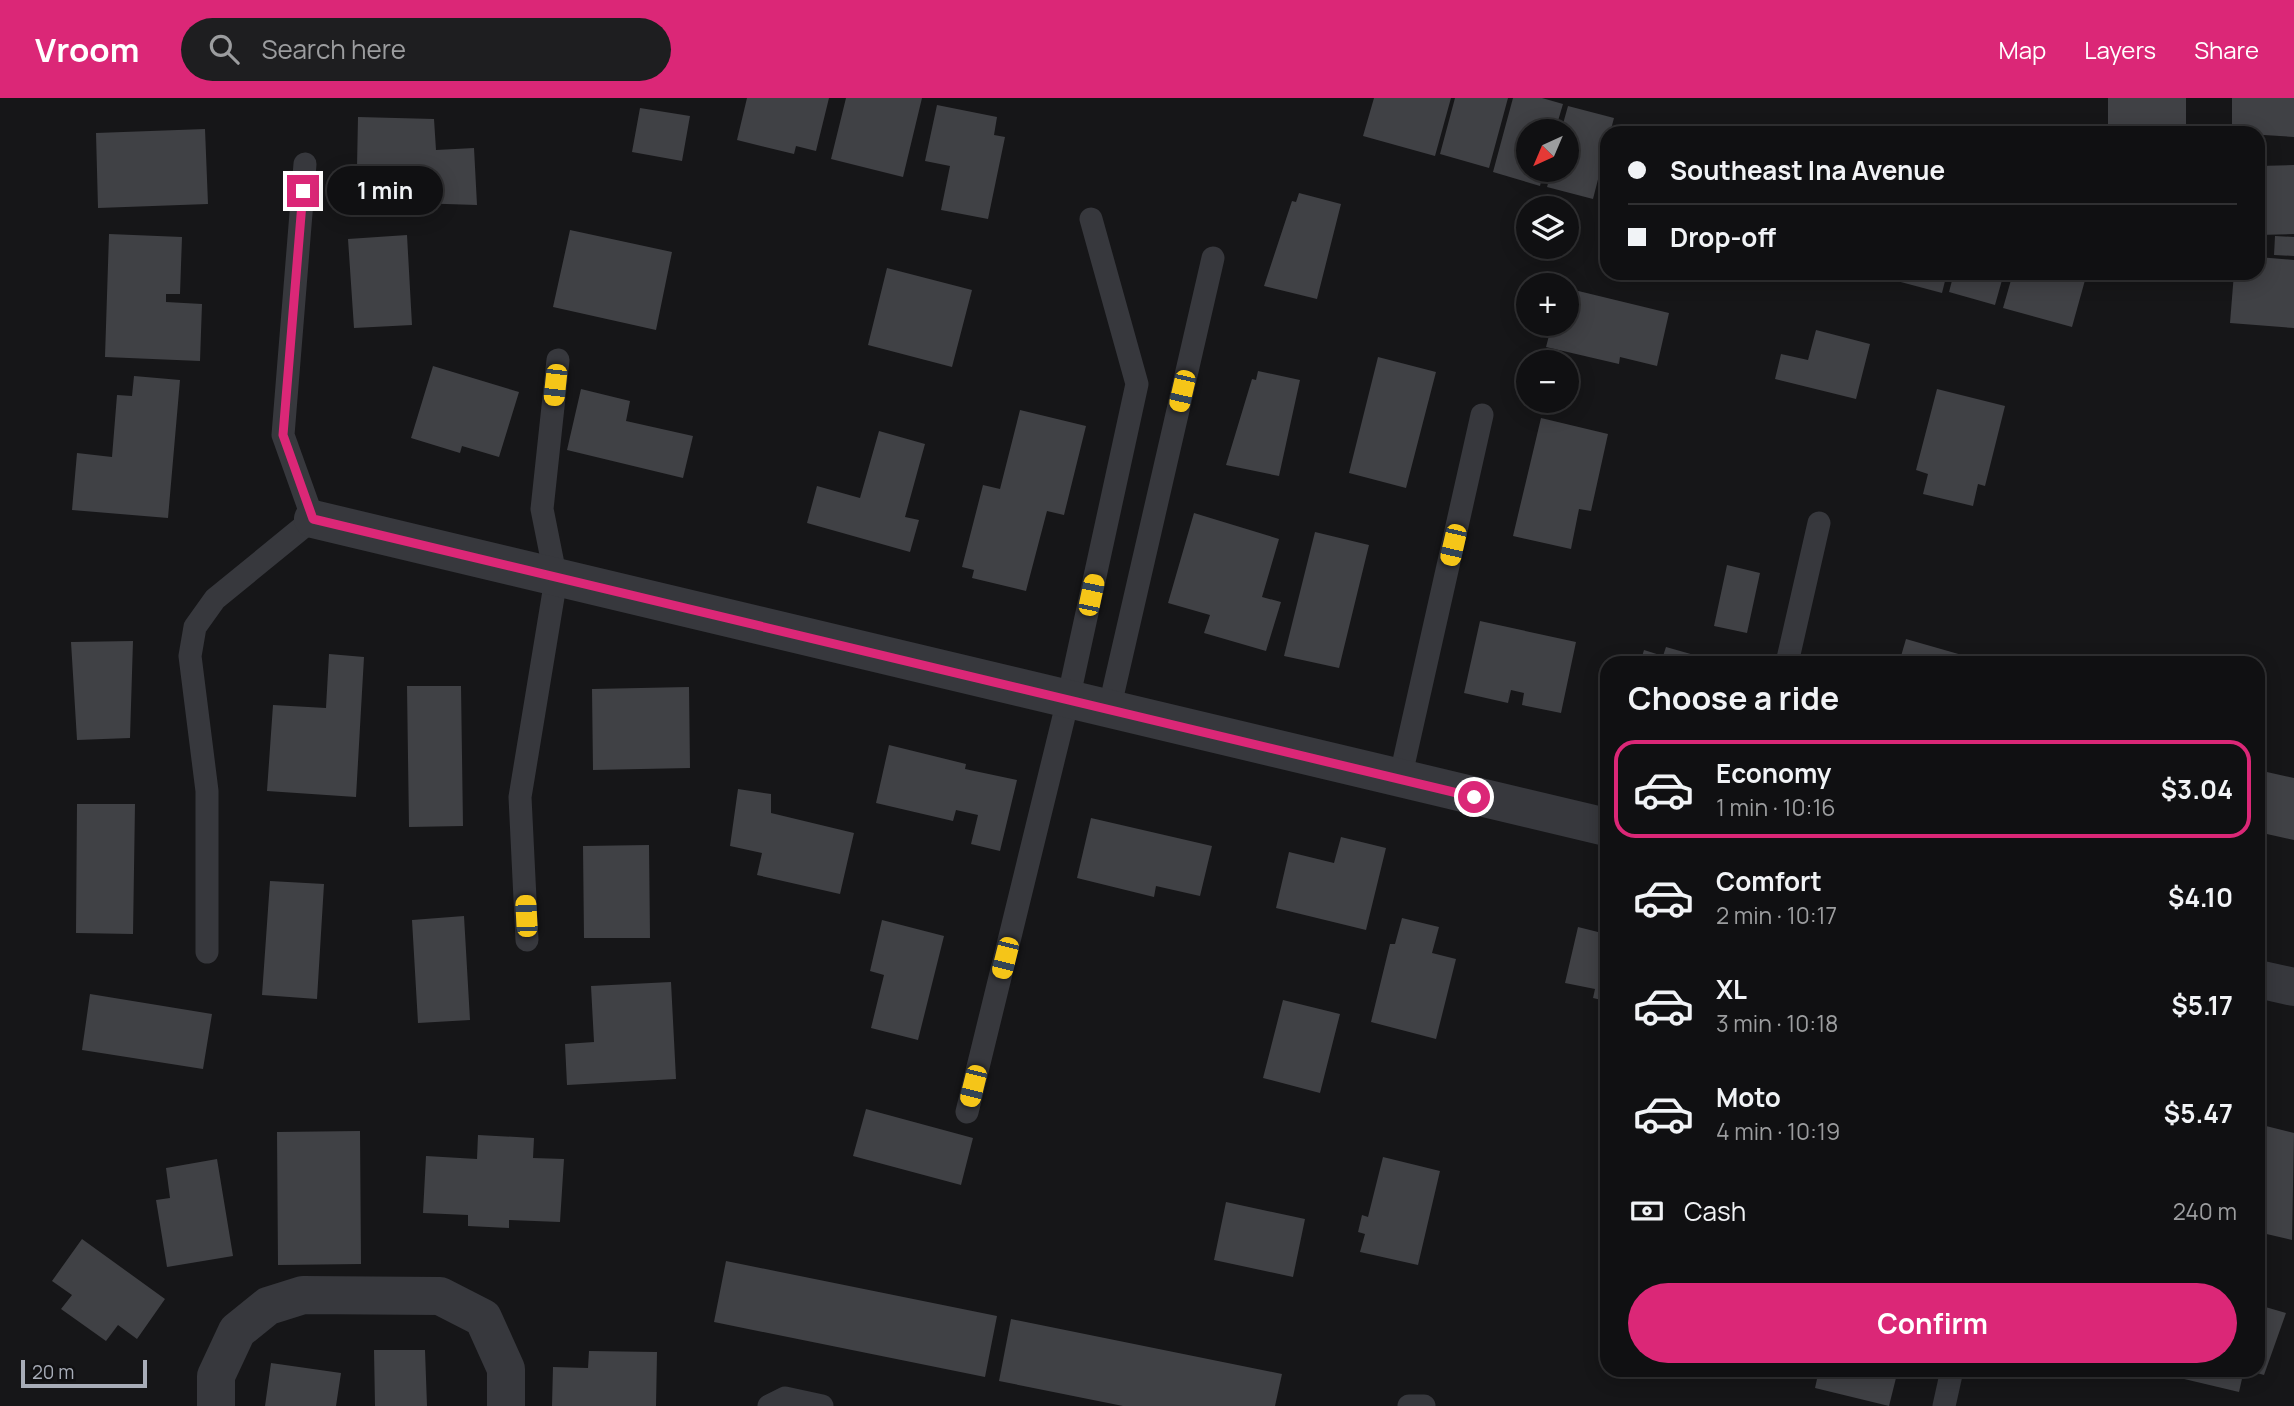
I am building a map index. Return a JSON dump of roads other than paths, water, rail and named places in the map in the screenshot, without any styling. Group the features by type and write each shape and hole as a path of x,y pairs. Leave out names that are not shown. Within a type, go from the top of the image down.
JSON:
{"street":[{"path":"313,519 1600,826"},
{"path":"2265,981 2294,987"},
{"path":"216,1406 216,1376 237,1331 268,1306 303,1295 440,1296 483,1318 506,1369 506,1406"}],"lane":[{"path":"207,952 207,791 190,656 195,627 215,598 313,519 283,435 305,164"},
{"path":"967,1112 1068,700 1137,384 1091,219"},
{"path":"1110,710 1213,258"},
{"path":"527,940 520,797 556,579 542,509 558,360"},
{"path":"1399,779 1482,415"},
{"path":"1789,656 1819,523"},
{"path":"1944,1406 1950,1377"},
{"path":"769,1406 785,1398 822,1406"},
{"path":"1409,1406 1424,1406"}]}
